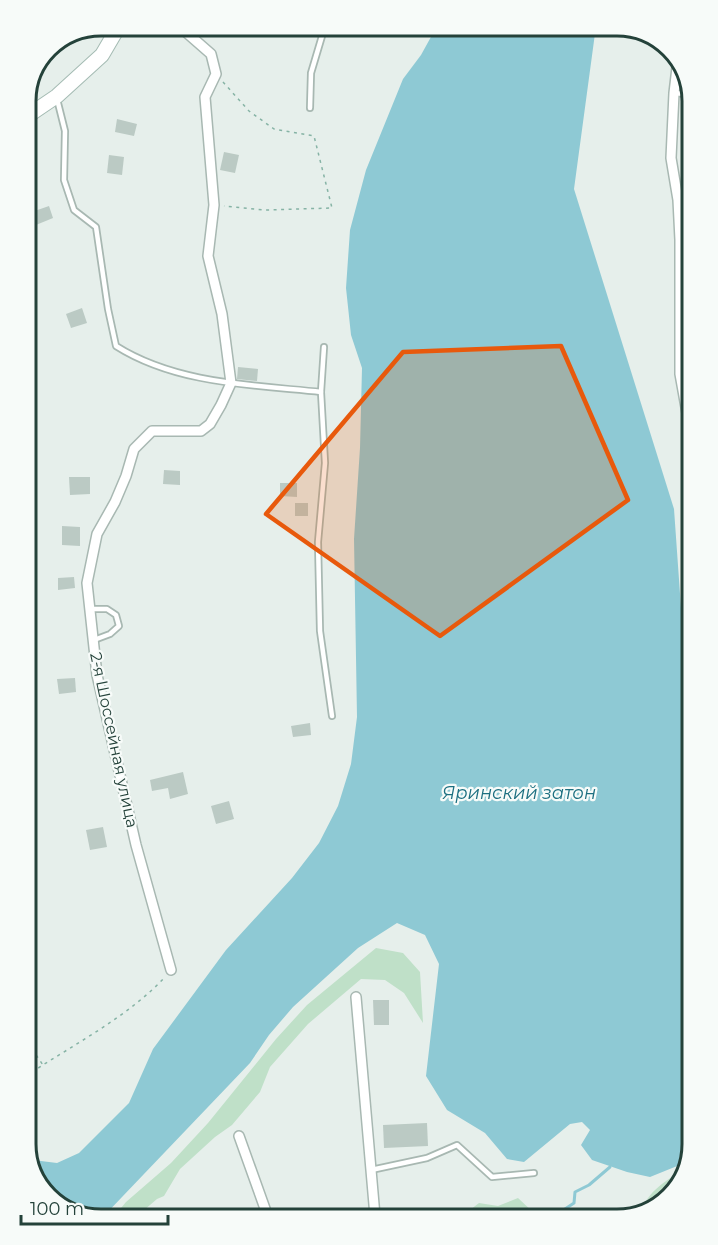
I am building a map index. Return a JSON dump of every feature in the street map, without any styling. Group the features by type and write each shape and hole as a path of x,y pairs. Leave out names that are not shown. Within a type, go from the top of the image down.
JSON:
{"street":[{"path":"36,110 57,96 102,56 113,36"},
{"path":"191,36 212,54 216,74 205,97 214,205 208,256 222,314 231,383"},
{"path":"676,74 670,158 678,201 682,385"},
{"name":"2-я Шоссейная улица","path":"171,970 136,845 97,675 87,584 97,534 119,493 134,448 152,430 201,431 210,424 231,383"},
{"path":"356,997 374,1209"},
{"path":"239,1136 265,1209"}],"lane":[{"path":"310,108 311,73 322,36"},
{"path":"674,93 681,94"},
{"path":"57,96 65,130 64,180 74,210 96,227 108,309 116,345 133,356 159,367 231,383 321,392"},
{"path":"324,347 321,392 325,463 318,542 320,631 332,716"},
{"path":"90,609 107,609 116,615 119,626 110,634 94,640"},
{"path":"371,1170 427,1158 457,1145 492,1177 534,1173"}],"path":[{"path":"214,205 265,210 332,208 314,136 274,129 249,111 216,74"},
{"path":"36,1069 151,992 171,970"},
{"path":"36,1055 43,1065"}],"highlighted area":[{"path":"561,346 628,500 440,636 266,514 403,352"}],"green space":[{"path":"376,948 403,953 420,972 423,1023 404,993 385,980 361,979 308,1024 270,1067 260,1092 232,1125 215,1137 180,1169 164,1196 145,1209 120,1209 171,1163 208,1123 276,1039 307,1005"},
{"path":"673,1177 660,1193 646,1202 658,1187"},
{"path":"518,1198 530,1209 471,1209 479,1203 498,1206"}],"water":[{"name":"Яринский затон","path":"431,36 595,36 574,189 674,509 682,622 682,1144 679,1165 650,1177 592,1160 581,1145 590,1130 582,1122 570,1124 524,1162 507,1159 485,1133 447,1110 426,1076 439,964 425,935 397,923 358,948 293,1007 269,1035 250,1063 111,1209 80,1206 65,1198 52,1187 38,1161 57,1163 79,1153 129,1103 153,1049 226,950 292,878 319,843 338,806 351,764 357,717 354,539 362,368 351,335 346,288 350,230 366,170 403,79"}],"building":[{"path":"117,119 137,124 134,136 115,132"},
{"path":"224,152 239,155 235,173 220,170"},
{"path":"109,155 124,157 122,175 107,173"},
{"path":"49,206 53,218 36,225 36,211"},
{"path":"82,308 87,323 71,328 66,314"},
{"path":"238,367 258,369 257,381 237,379"},
{"path":"164,470 180,471 180,485 163,484"},
{"path":"69,477 90,477 90,494 70,495"},
{"path":"280,483 297,483 297,497 280,496"},
{"path":"295,503 308,503 308,516 295,516"},
{"path":"62,526 80,527 80,546 62,545"},
{"path":"74,577 75,588 58,590 58,578"},
{"path":"75,678 76,692 59,694 57,679"},
{"path":"310,723 311,735 293,737 291,726"},
{"path":"183,772 188,794 170,799 168,788 152,791 150,780"},
{"path":"229,801 234,819 216,824 211,806"},
{"path":"103,827 107,847 90,850 86,830"},
{"path":"373,1000 389,1000 389,1025 374,1025"},
{"path":"427,1123 428,1146 384,1148 383,1125"}],"waterway":[{"path":"565,1209 574,1203 575,1192 589,1185 610,1167"}]}
